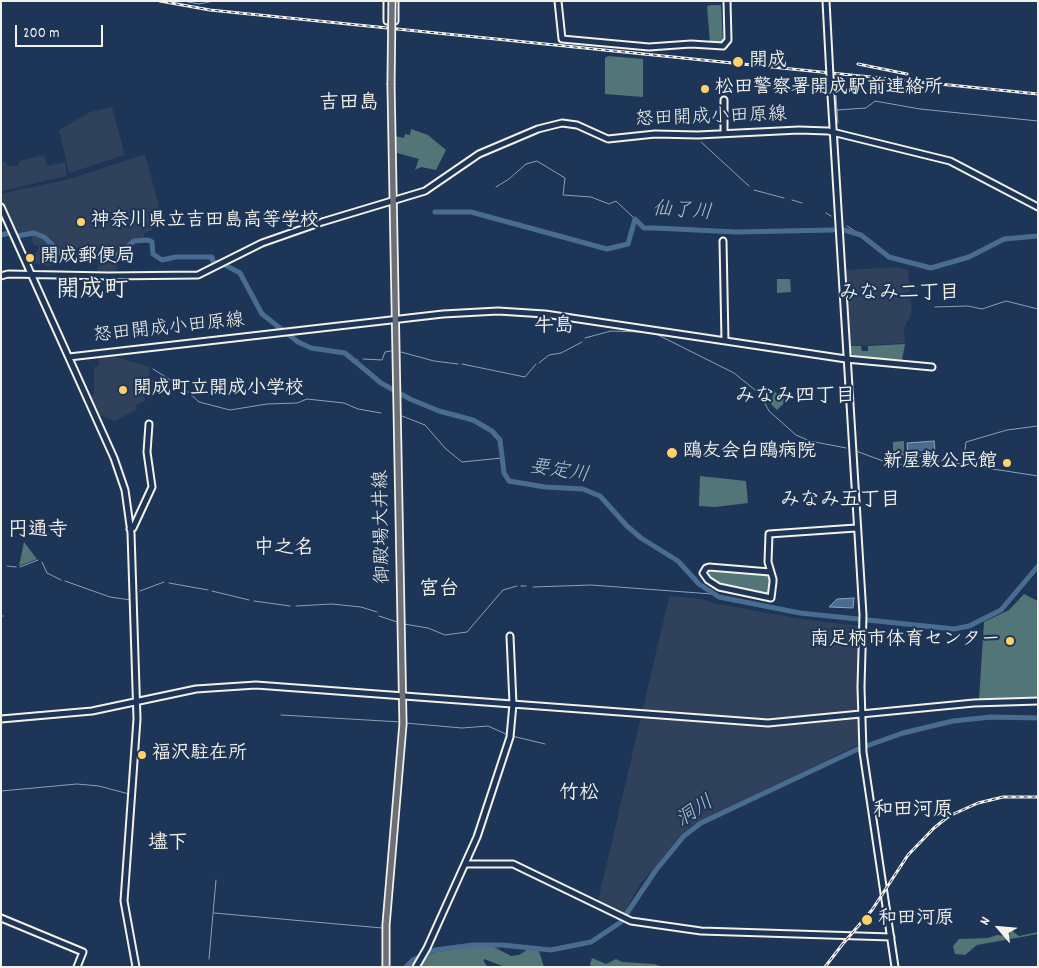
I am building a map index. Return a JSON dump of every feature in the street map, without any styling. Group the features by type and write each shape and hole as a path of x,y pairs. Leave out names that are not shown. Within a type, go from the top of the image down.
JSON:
{"main road":[{"name":"御殿場大井線","path":"386,965 386,925 403,722 392,201 391,85 394,1"}],"street":[{"path":"387,1 387,21 392,21"},
{"path":"558,1 562,39 648,47 691,44 723,46 728,40 727,1"},
{"path":"826,1 856,528 863,614 863,745 896,967"},
{"path":"724,100 724,133"},
{"name":"怒田開成小田原線","path":"32,274 198,275 262,243 322,222 425,191 479,154 554,123 577,125 608,139 644,134 698,135 799,130 833,133 950,161 1038,208"},
{"name":"怒田開成小田原線","path":"1,207 69,357 458,313 525,312 846,360 932,367"},
{"path":"723,240 725,341"},
{"path":"1,276 8,274 32,274"},
{"path":"69,357 120,473 130,529 137,701 136,740 124,890 127,926 136,967"},
{"path":"130,529 133,528 152,486 147,452 149,424"},
{"path":"770,572 709,567 703,573 708,580 718,587 771,598 773,582 768,562 769,534 856,528"},
{"path":"416,967 427,948 477,837 510,737 513,704 510,636"},
{"path":"1,719 92,710 201,688 256,685 768,723 974,704 1038,701"},
{"path":"465,864 513,864 626,920 700,931 891,937"},
{"path":"1,918 83,952 76,967"}],"shaded area":[{"path":"112,107 125,155 69,173 59,130 90,112"},
{"name":"神奈川県立吉田島高等学校","path":"145,154 159,206 152,213 152,230 144,233 144,241 135,242 118,258 116,274 96,274 99,261 88,259 65,259 49,266 31,263 38,249 38,245 33,245 31,235 34,233 16,234 1,201 1,194 73,178"},
{"name":"神奈川県立吉田島高等学校","path":"44,155 47,166 65,162 67,176 1,191 1,162 6,162 8,166 19,165 19,161"},
{"path":"897,267 908,270 912,313 904,328 905,343 850,346 845,270"},
{"name":"開成町立開成小学校","path":"112,356 150,367 149,379 156,380 153,393 144,392 145,401 136,405 137,409 115,421 97,414 89,396 94,395 94,367 99,366 98,358"},
{"path":"934,441 935,450 931,453 918,457 908,457 907,443"},
{"path":"669,597 702,599 713,603 801,619 860,626 858,673 860,744 691,826 640,884 623,915 598,901"},
{"path":"854,598 853,608 829,607 837,599"}],"green space":[{"path":"721,5 723,42 720,44 710,43 707,6"},
{"path":"608,56 643,59 643,97 605,94 605,58"},
{"path":"411,129 428,135 446,150 436,170 421,167 415,170 419,159 397,153 395,136 404,138 405,134 410,135"},
{"path":"777,279 790,279 791,292 777,293"},
{"path":"905,344 902,360 854,356 850,352 850,346 861,346 862,351 868,351 868,346"},
{"path":"774,391 786,401 777,410 771,404"},
{"path":"904,441 904,459 893,457 893,442"},
{"path":"700,476 746,481 748,503 715,507 699,506"},
{"path":"24,542 37,559 19,566"},
{"path":"709,569 767,573 770,577 770,592 768,595 719,586 708,577"},
{"name":"南足柄市体育センター","path":"1024,594 1038,601 1038,698 979,700 984,622 1009,610"},
{"path":"1011,930 1019,936 1038,932 1038,934 977,945 965,955 955,954 953,946 959,939 988,938 997,935 1009,936"},
{"path":"472,947 494,947 511,956 519,955 528,949 539,951 544,967 505,967 484,959 488,967 410,967 417,960 437,952"},
{"path":"592,958 606,964 616,959 622,962 654,964 664,967 591,967"}],"waterway":[{"path":"183,1 199,4 214,1"},
{"path":"835,81 838,123"},
{"path":"837,110 866,108 875,101 920,109 1038,121"},
{"path":"701,142 749,186"},
{"path":"496,187 509,179 526,164 537,161 565,178 563,195 591,197 609,204 616,201 635,219"},
{"path":"754,190 784,198"},
{"path":"792,200 802,203"},
{"name":"仙了川","path":"435,212 471,212 607,249 628,244 635,219 644,228 736,232 833,230"},
{"path":"826,213 831,216"},
{"name":"仙了川","path":"847,226 861,235"},
{"name":"仙了川","path":"844,230 861,235 889,257 931,268 969,257 1004,239 1038,236"},
{"name":"要定川","path":"1,235 9,233"},
{"name":"要定川","path":"17,236 34,233 44,237 61,253 80,257 117,255 134,241 148,240 152,242 153,254 162,260 176,257 212,257 213,262 225,265 240,273 262,314 298,342 311,348 345,353 381,383 410,399 439,411 473,420 492,431 500,440 504,473 509,481 545,487 583,489 600,496 627,526 641,538 678,561 699,584 719,597 800,613 954,629 969,626 1001,610 1038,566"},
{"path":"935,307 968,306 982,309 1006,301 1038,309"},
{"path":"585,338 611,331 641,332"},
{"path":"658,335 734,373 760,394 769,411 796,435 810,441 846,448"},
{"path":"539,363 549,355 561,353 582,342"},
{"path":"363,359 382,360 385,352 391,351"},
{"path":"401,352 434,361 458,364"},
{"name":"要定川","path":"354,361 358,360"},
{"path":"462,364 525,377 536,364"},
{"path":"153,369 186,390 199,402 230,410 267,404 297,403 307,399 344,403 358,409 381,413"},
{"path":"402,416 425,425 446,449 462,462 502,458"},
{"path":"963,463 966,442 1007,430 1038,426"},
{"path":"856,451 894,465 941,461 1038,476"},
{"path":"20,567 38,560"},
{"path":"42,562 47,573 61,580"},
{"path":"7,566 16,567"},
{"path":"65,581 110,597 131,600"},
{"path":"140,591 164,582"},
{"path":"169,583 208,590"},
{"path":"533,587 591,585 712,594"},
{"path":"404,624 428,628 445,635 467,632 503,590 517,586"},
{"path":"521,586 526,586"},
{"path":"212,591 249,600"},
{"path":"254,601 290,606"},
{"path":"296,606 332,604 361,607 377,612"},
{"path":"379,616 397,622"},
{"path":"281,715 401,722"},
{"name":"洞川","path":"406,967 413,960 435,950 473,945 502,945 551,950 591,942 621,922 656,870 684,836 701,823 858,749 903,733 953,721 991,717 1038,718"},
{"path":"405,723 462,728 488,726 508,735"},
{"path":"512,736 545,744"},
{"path":"1,791 77,784 99,786 129,794"},
{"path":"209,959 216,880"},
{"path":"214,913 382,928"}],"railway":[{"path":"160,1 210,10 1038,94"},
{"path":"858,64 907,74"},
{"path":"841,946 872,910 908,855 934,828 949,816 978,803 1003,797 1038,797"},
{"path":"825,967 845,941"}],"place":[{"name":"開成","path":"738,62"},
{"name":"松田警察署開成駅前連絡所","path":"705,89"},
{"name":"神奈川県立吉田島高等学校","path":"81,222"},
{"name":"開成郵便局","path":"30,258"},
{"name":"開成町立開成小学校","path":"123,390"},
{"name":"鴎友会白鴎病院","path":"672,453"},
{"name":"新屋敷公民館","path":"1007,463"},
{"name":"南足柄市体育センター","path":"1010,641"},
{"name":"福沢駐在所","path":"142,755"},
{"name":"和田河原","path":"867,920"}],"district":[{"name":"吉田島","path":"349,105"},
{"name":"開成町","path":"92,293"},
{"name":"みなみ二丁目","path":"899,295"},
{"name":"牛島","path":"554,328"},
{"name":"みなみ四丁目","path":"795,398"},
{"name":"みなみ五丁目","path":"840,502"},
{"name":"円通寺","path":"38,532"},
{"name":"中之名","path":"284,550"},
{"name":"宮台","path":"439,591"},
{"name":"竹松","path":"579,795"},
{"name":"和田河原","path":"913,812"},
{"name":"壗下","path":"168,845"}]}
